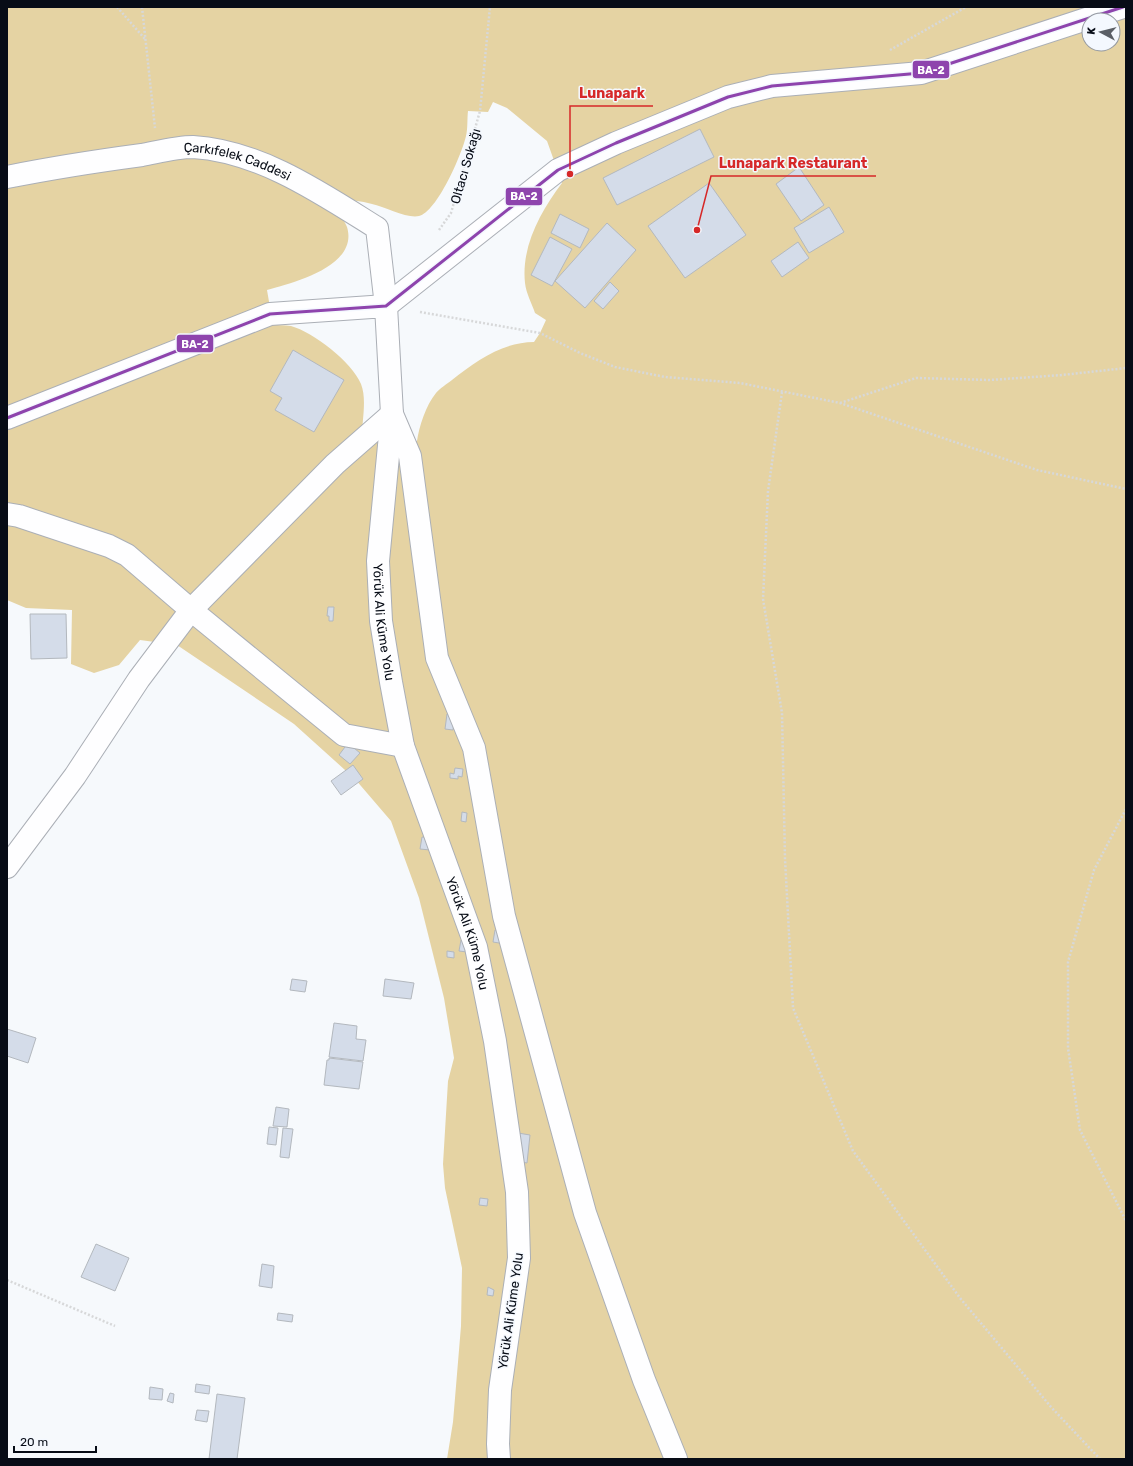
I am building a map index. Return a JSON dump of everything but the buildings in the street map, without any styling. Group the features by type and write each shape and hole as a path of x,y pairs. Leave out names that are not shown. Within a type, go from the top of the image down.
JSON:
{"street":[{"path":"7,418 270,314 386,306 558,170 616,143 728,97 772,86 921,73 1123,7"},
{"name":"Çarkıfelek Caddesi","path":"7,176 192,147 234,154 280,172 328,197 377,228 386,306"},
{"path":"386,306 392,414 410,456 437,658 474,748 504,916 586,1213 644,1380 676,1459"},
{"path":"7,867 76,776 139,679 191,610 335,464 392,414"},
{"name":"Yörük Ali Küme Yolu","path":"392,414 378,561 381,621 403,746 476,947 495,1041 517,1192 519,1258 500,1390 498,1444 499,1459"},
{"path":"7,514 19,516 109,546 127,555 191,610 344,735 403,746"}],"path":[{"path":"117,7 146,39"},
{"path":"142,7 157,152"},
{"name":"Oltacı Sokağı","path":"438,232 451,213 480,111 490,7"},
{"path":"887,51 966,7"},
{"path":"386,306 540,333 580,353 615,367 665,378 740,383 840,403 1037,470 1126,489"},
{"path":"840,403 916,378 990,380 1062,375 1126,368"},
{"path":"782,392 768,491 763,599 782,713 785,859 793,1008 853,1150 960,1298 1051,1407 1100,1459"},
{"path":"1126,809 1094,870 1068,962 1068,1048 1080,1130 1126,1221"},
{"path":"7,1280 115,1326"}],"shaded area":[{"path":"7,7 1126,7 1126,1459 447,1459 453,1422 461,1326 462,1268 445,1188 443,1164 448,1081 454,1058 444,998 419,898 391,821 355,779 294,724 177,645 140,640 119,665 94,673 71,664 72,610 26,608 7,600","holes":["493,102 507,108 547,141 562,183 540,217 529,242 526,256 525,283 527,291 535,313 546,320 534,342 511,345 490,354 439,389 432,398 426,410 419,429 417,441 362,436 364,396 361,384 356,375 331,349 310,334 291,326 273,325 267,290 307,277 334,262 343,252 348,241 347,227 335,209 339,198 372,204 409,216 419,216 426,212 441,194 460,156 467,133 468,111 488,112"]}],"transit line":[{"name":"BA-2","path":"7,418 270,314 386,306 558,170 616,143 728,97 772,86 921,73 1123,7"}],"place":[{"name":"Lunapark","path":"570,174"},
{"name":"Lunapark Restaurant","path":"697,230"}]}
